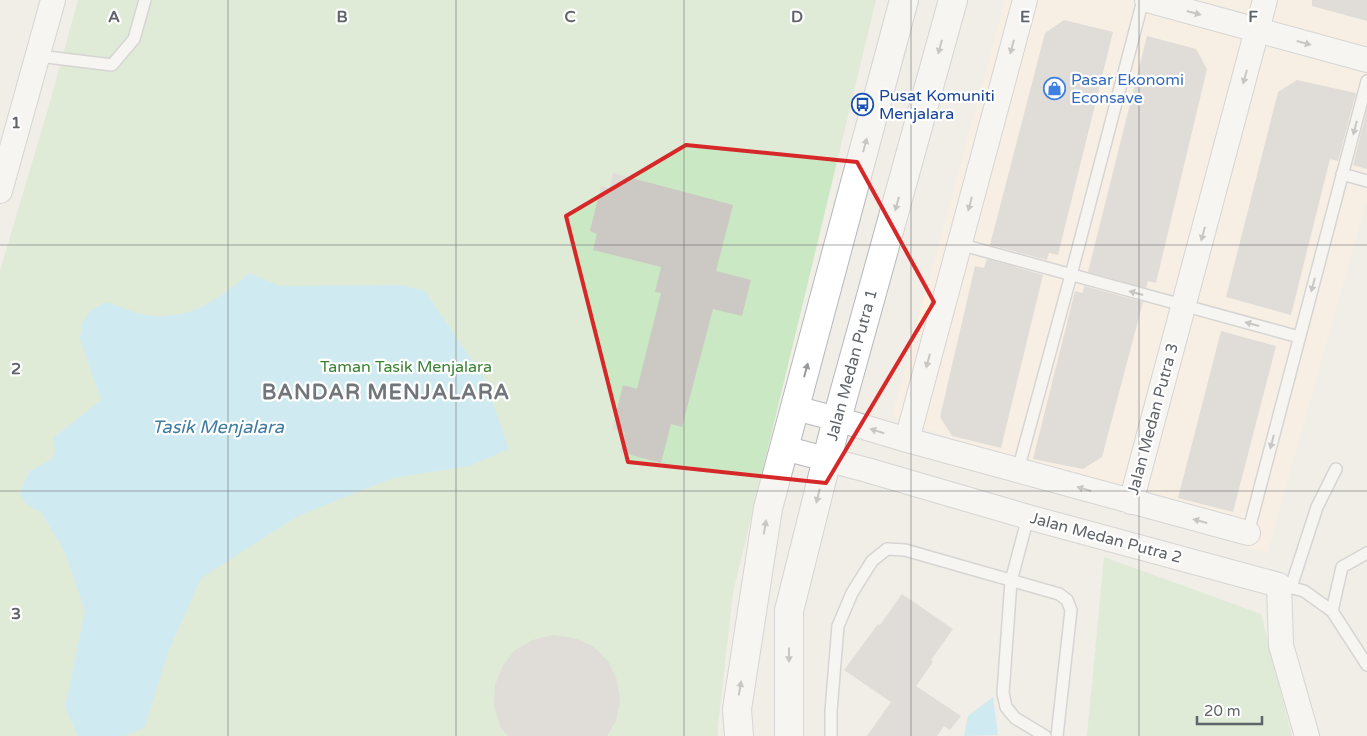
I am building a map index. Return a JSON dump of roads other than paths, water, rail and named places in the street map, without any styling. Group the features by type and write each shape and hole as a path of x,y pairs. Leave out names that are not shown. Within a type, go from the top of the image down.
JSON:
{"street":[{"path":"0,191 53,0"},
{"path":"739,736 737,709 768,508 904,0"},
{"name":"Jalan Medan Putra 1","path":"789,736 790,611 837,419 953,0"},
{"path":"907,440 1025,0"},
{"path":"1145,0 1367,60"},
{"name":"Jalan Medan Putra 3","path":"795,408 1131,502 1265,0"},
{"name":"Jalan Medan Putra 2","path":"784,448 1028,517 1285,586"},
{"path":"1131,502 1248,533"},
{"path":"1285,586 1281,644 1307,736"}],"lane":[{"path":"39,56 112,64 134,39 145,0"},
{"path":"1018,470 1145,0"},
{"path":"1248,533 1367,81"},
{"path":"1342,174 1367,181"},
{"path":"959,244 1299,337"},
{"path":"1336,469 1317,507 1285,586 1304,591 1332,611 1367,665"},
{"path":"1028,517 1011,581 1003,694 1006,707 1015,718 1045,736"},
{"path":"831,736 831,711 838,626 852,593 872,561 887,548 905,550 1059,594 1066,600 1071,610 1056,736"},
{"path":"1332,611 1342,567 1367,553"}],"water":[{"name":"Tasik Menjalara","path":"249,273 280,286 402,285 425,291 484,378 509,449 469,466 393,478 298,516 201,578 169,650 144,728 124,736 78,736 65,707 85,611 65,552 41,512 29,505 20,494 30,471 51,460 55,452 53,438 101,400 80,339 82,323 91,310 106,302 146,315 176,315 189,312 215,300"},
{"path":"993,697 998,735 964,736 968,716"}],"place":[{"name":"Pasar Ekonomi Econsave","path":"1055,89"},
{"name":"Pusat Komuniti Menjalara","path":"863,105"}],"district":[{"name":"BANDAR MENJALARA","path":"386,392"}],"park label":[{"name":"Taman Tasik Menjalara","path":"406,367"}]}
